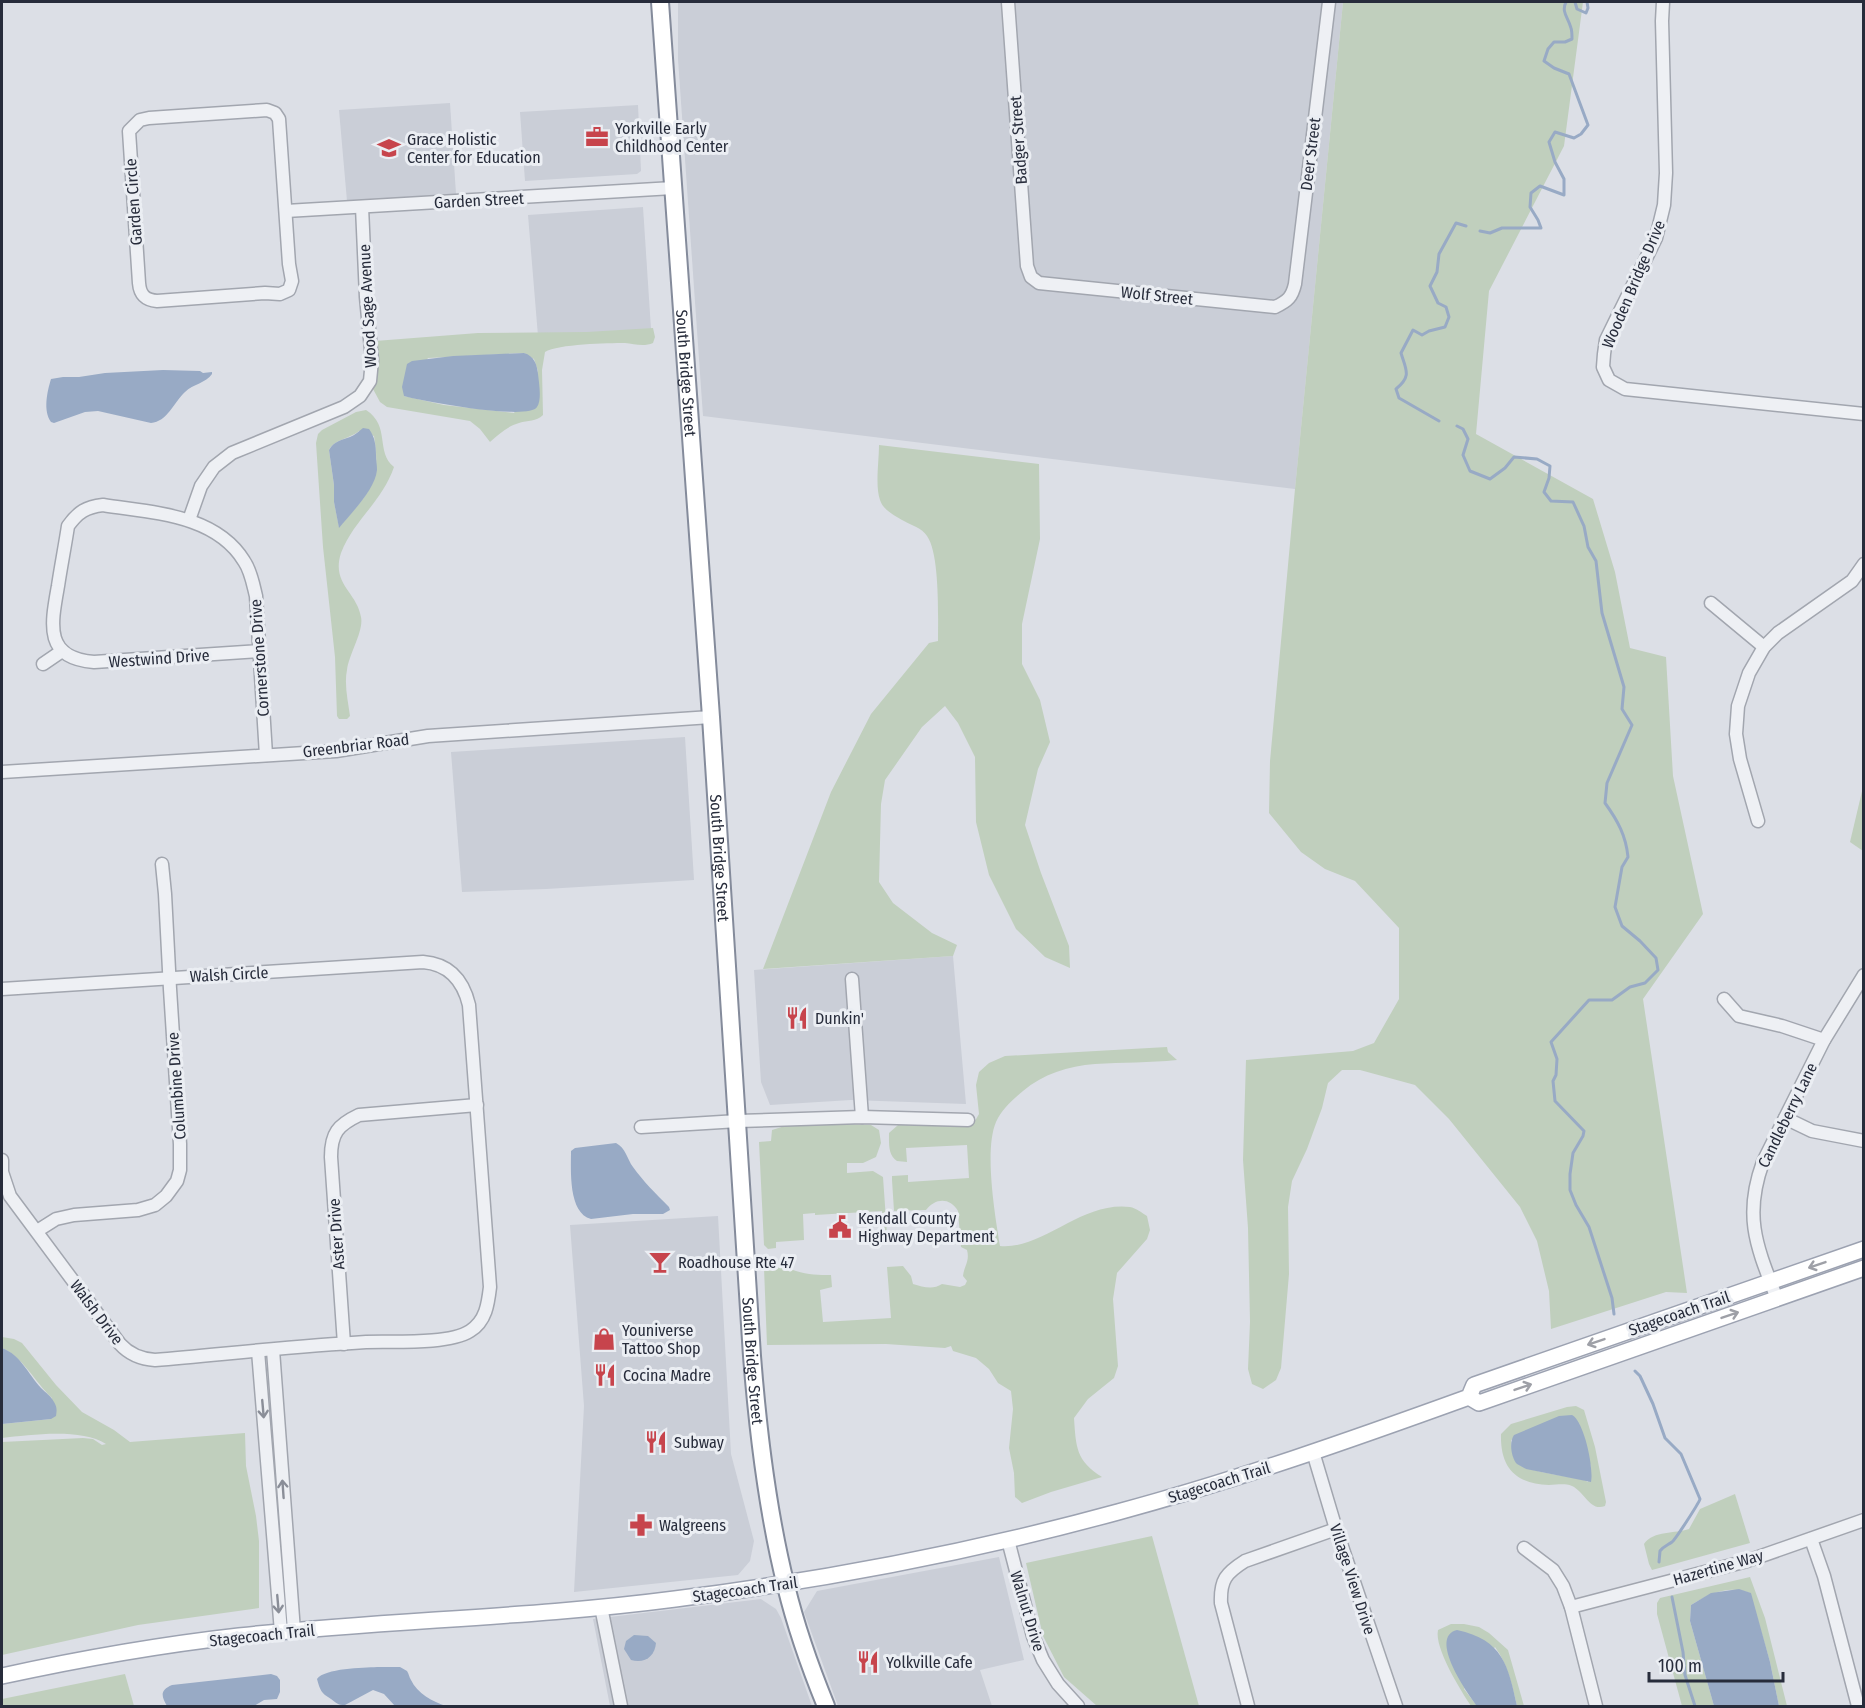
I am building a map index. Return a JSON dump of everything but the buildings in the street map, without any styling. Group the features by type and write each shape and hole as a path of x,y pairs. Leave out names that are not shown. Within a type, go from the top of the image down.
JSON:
{"highway":[{"name":"South Bridge Street","path":"660,2 759,1435 785,1584 804,1649 826,1707"}],"main road":[{"name":"Stagecoach Trail","path":"2,1676 81,1659 287,1632 601,1607 785,1584 919,1560 1008,1540 1119,1512 1312,1452 1469,1397 1474,1385 1863,1249"},
{"name":"Stagecoach Trail","path":"1469,1397 1479,1403 1863,1268"}],"street":[{"name":"Badger Street","path":"1008,2 1027,266 1031,277"},
{"name":"Deer Street","path":"1284,303 1292,296 1295,284 1329,2"},
{"name":"Wooden Bridge Drive","path":"1663,2 1665,205 1656,238 1606,340 1603,367 1609,380 1625,389 1863,414"},
{"name":"Garden Circle","path":"267,110 275,113 280,123 286,211 292,281 288,290 280,294 157,301 144,298 139,283 129,130 140,120 148,118 267,110"},
{"name":"Garden Street","path":"286,211 673,188"},
{"name":"Wood Sage Avenue","path":"189,520 201,486 214,466 232,453 344,407 360,396 370,381 372,360 366,297 362,207"},
{"name":"Wolf Street","path":"1031,277 1039,283 1275,307 1284,303"},
{"path":"43,664 62,651 53,636 52,619 68,526 78,507 103,505 189,520"},
{"name":"Cornerstone Drive","path":"189,520 218,534 236,550 245,562 256,596 266,755"},
{"path":"1758,821 1740,759 1736,734 1738,706 1747,680 1757,657 1778,633 1852,581 1863,564"},
{"path":"1712,603 1764,647"},
{"name":"Westwind Drive","path":"62,651 73,659 94,662 259,651"},
{"name":"Greenbriar Road","path":"2,772 336,751 428,736 711,717"},
{"name":"Columbine Drive","path":"37,1231 56,1219 146,1208 174,1196 180,1170 180,1156 162,864"},
{"name":"Walsh Circle","path":"2,988 423,962 456,969 469,1005 477,1105 490,1287 484,1325 450,1338 273,1350"},
{"name":"Candleberry Lane","path":"1777,1299 1757,1244 1752,1211 1756,1180 1824,1040 1863,975"},
{"path":"852,979 862,1117"},
{"path":"1724,999 1738,1016 1782,1026 1824,1040"},
{"name":"Aster Drive","path":"344,1344 330,1157 336,1124 359,1115 477,1105"},
{"path":"641,1127 862,1117 968,1120"},
{"path":"1785,1118 1812,1131 1863,1141"},
{"name":"Walsh Drive","path":"2,1160 2,1172 10,1196 120,1344 134,1356 155,1360 273,1350"},
{"path":"273,1350 286,1529 287,1632"},
{"path":"258,1351 272,1530 287,1632"},
{"name":"Village View Drive","path":"1312,1452 1396,1707"},
{"name":"Hazertine Way","path":"1571,1607 1722,1568 1863,1520"},
{"path":"272,1530 286,1529"},
{"path":"1248,1707 1221,1603 1220,1590 1224,1578 1232,1569 1245,1561 1336,1529"},
{"path":"1811,1539 1824,1576 1858,1707"},
{"name":"Walnut Drive","path":"1008,1540 1033,1636 1043,1660 1058,1684 1078,1707"},
{"path":"1524,1548 1553,1570 1563,1586 1571,1607 1596,1707"},
{"path":"601,1607 621,1707"}],"shaded area":[{"path":"678,2 1343,2 1295,489 703,416 678,59"},
{"name":"Grace Holistic Center for Education","path":"450,103 456,194 347,201 339,110"},
{"name":"Yorkville Early Childhood Center","path":"638,105 641,171 637,174 525,181 520,112"},
{"path":"643,207 651,329 538,336 528,215"},
{"path":"685,737 694,880 462,892 451,752"},
{"path":"953,956 966,1104 851,1100 770,1105 761,1082 754,970"},
{"path":"718,1216 731,1454 754,1541 750,1561 738,1575 574,1592 584,1406 570,1225"},
{"path":"999,1557 1024,1660 980,1670 992,1706 838,1706 804,1612 817,1591"},
{"path":"761,1599 776,1609 781,1618 812,1706 610,1706 593,1619"}],"green space":[{"path":"1343,2 1583,2 1564,146 1489,291 1476,434 1593,499 1615,572 1630,648 1666,657 1673,776 1703,914 1643,999 1687,1293 1666,1292 1551,1329 1549,1291 1537,1241 1520,1207 1449,1119 1415,1085 1360,1070 1342,1070 1328,1083 1322,1108 1307,1149 1292,1181 1288,1207 1289,1274 1281,1368 1276,1380 1263,1389 1252,1384 1248,1369 1250,1322 1248,1228 1243,1160 1246,1060 1353,1051 1374,1043 1399,999 1399,928 1355,881 1325,869 1301,852 1269,813 1270,761"},
{"path":"653,328 655,337 653,343 646,345 584,344 545,352 542,370 543,415 535,420 511,426 490,442 470,421 387,407 380,402 373,389 375,341 478,333 587,332","holes":["524,353 534,359 538,371 514,413 444,405 404,396 428,358"]},
{"path":"366,410 374,416 381,431 385,454 394,467 382,491 353,531 341,553 339,573 359,608 361,623 346,675 350,716 347,719 339,719 316,443 318,434 322,430 356,412","holes":["359,431 374,436 376,452 374,477 365,496 339,527 329,450 335,444"]},
{"path":"879,445 1039,464 1040,539 1022,624 1022,664 1040,700 1050,742 1038,769 1025,825 1069,946 1070,968 1045,957 1016,929 989,875 976,822 975,757 958,723 945,706 922,727 885,780 881,804 879,882 893,903 932,933 957,945 953,956 763,969 831,792 871,714 929,643 938,641 936,571 931,545 922,531 893,515 882,504 878,488"},
{"path":"1863,787 1863,851 1850,842"},
{"path":"1167,1047 1168,1052 1177,1060 1085,1065 1047,1076 1031,1085 1008,1105 998,1117 993,1134 992,1183 1000,1246 1032,1241 1095,1211 1112,1207 1130,1207 1147,1216 1150,1230 1147,1239 1117,1273 1113,1299 1118,1366 1114,1378 1088,1399 1074,1418 1077,1445 1082,1459 1102,1477 1022,1503 1015,1497 1014,1473 1009,1448 1013,1409 1011,1391 998,1383 989,1369 976,1358 953,1351 951,1346 945,1348 886,1344 767,1345 764,1268 768,1263 805,1273 831,1275 832,1287 820,1290 823,1322 891,1318 887,1267 903,1266 911,1276 913,1284 920,1286 932,1287 942,1284 960,1287 965,1285 967,1281 963,1276 968,1254 967,1250 961,1247 958,1211 955,1206 947,1201 938,1201 926,1210 894,1211 892,1176 908,1175 908,1182 969,1178 967,1145 906,1148 907,1162 897,1161 889,1145 889,1133 898,1125 972,1126 979,1114 976,1085 979,1072 989,1063 1005,1056"},
{"path":"815,1123 871,1125 879,1130 881,1143 876,1157 863,1163 847,1163 847,1173 873,1171 883,1177 887,1234 885,1234 882,1211 803,1214 804,1240 776,1242 776,1248 768,1249 764,1245 759,1142 771,1141 772,1130 788,1125"},
{"path":"2,1337 22,1343 56,1385 82,1412 130,1442 245,1433 246,1466 259,1541 259,1608 138,1625 2,1655 2,1442 83,1438 93,1439 102,1445 106,1444 96,1439 70,1434 2,1438 2,1424 51,1419 52,1398 16,1357 2,1348"},
{"path":"1576,1406 1584,1410 1595,1447 1605,1506 1591,1504 1581,1492 1572,1486 1537,1484 1527,1481 1512,1472 1503,1456 1501,1434 1511,1424","holes":["1579,1423 1591,1467 1588,1482 1529,1469 1515,1461 1511,1440"]},
{"path":"1735,1494 1750,1543 1652,1570 1644,1544 1648,1540 1659,1534 1689,1529 1700,1509"},
{"path":"1152,1536 1199,1706 1097,1706 1064,1677 1043,1636 1026,1563"},
{"path":"1750,1577 1765,1618 1787,1706 1779,1706 1770,1662 1750,1593 1727,1590 1691,1605 1690,1621 1714,1706 1682,1706 1657,1614 1657,1603 1660,1598"},
{"path":"1451,1624 1479,1627 1508,1650 1524,1706 1517,1706 1506,1668 1495,1647 1464,1689 1477,1706 1471,1706 1449,1669 1440,1647 1438,1630"},
{"path":"125,1674 134,1706 2,1706 2,1699"}],"water":[{"path":"524,353 533,358 538,370 539,404 530,411 474,409 404,396 402,387 407,364 412,361 453,356"},
{"path":"163,370 200,371 212,372 212,374 185,392 166,415 157,422 151,423 98,411 85,412 54,423 49,418 46,401 51,379"},
{"path":"363,428 369,429 373,435 377,470 372,485 362,501 339,528 329,450 336,443"},
{"path":"616,1143 637,1172 670,1210 663,1214 633,1214 591,1219 578,1209 572,1190 571,1151 575,1148"},
{"path":"2,1348 19,1360 36,1383 51,1398 57,1410 56,1416 51,1419 2,1424"},
{"path":"1572,1415 1584,1435 1591,1466 1591,1482 1526,1469 1517,1464 1511,1450 1514,1435 1559,1416"},
{"path":"1739,1589 1751,1593 1770,1662 1779,1706 1714,1706 1690,1621 1691,1605 1711,1593"},
{"path":"1457,1630 1485,1640 1501,1656 1510,1678 1517,1706 1477,1706 1452,1666 1448,1654 1446,1643 1449,1635"},
{"path":"634,1635 648,1636 656,1643 654,1652 645,1660 631,1660 624,1649 626,1641"},
{"path":"400,1667 407,1671 421,1693 446,1706 395,1706 384,1694 373,1690 345,1705 340,1705 323,1693 317,1679 321,1675 336,1671"},
{"path":"271,1674 280,1680 280,1692 277,1699 264,1700 254,1706 167,1706 163,1696 165,1689 172,1685"}],"waterway":[{"path":"1480,231 1490,233 1502,228 1541,228 1530,207 1531,193 1540,186 1564,195 1564,179 1555,162 1549,142 1555,132 1574,138 1581,134 1588,125 1569,74 1544,61 1548,49 1554,42 1565,42 1572,39 1565,12 1566,2"},
{"path":"1575,2 1577,9 1586,13 1587,2"},
{"path":"1439,421 1399,398 1396,389 1406,376 1401,353 1413,330 1422,335 1445,327 1449,317 1446,307 1438,303 1430,286 1437,272 1439,254 1456,223 1466,226"},
{"path":"1457,426 1463,429 1468,439 1463,455 1470,471 1490,479 1505,468 1514,457 1537,459 1550,466 1544,492 1551,501 1573,502 1584,526 1588,547 1596,561 1602,613 1624,687 1622,709 1632,725 1607,783 1605,803 1621,829 1628,857 1622,867 1615,907 1622,926 1656,958 1658,970 1645,983 1630,987 1612,1000 1589,1000 1551,1042 1557,1059 1556,1075 1553,1081 1555,1101 1584,1131 1573,1153 1570,1190 1589,1227 1612,1298 1614,1314"},
{"path":"1635,1371 1640,1376 1653,1404 1665,1438 1681,1454 1700,1499 1674,1540 1660,1551 1659,1562"},
{"path":"1672,1597 1683,1652 1685,1675 1695,1706"}],"place":[{"name":"Yorkville Early Childhood Center","path":"597,137"},
{"name":"Grace Holistic Center for Education","path":"389,148"},
{"name":"Dunkin'","path":"797,1018"},
{"name":"Kendall County Highway Department","path":"840,1227"},
{"name":"Roadhouse Rte 47","path":"660,1262"},
{"name":"Youniverse Tattoo Shop","path":"604,1339"},
{"name":"Cocina Madre","path":"605,1375"},
{"name":"Subway","path":"656,1442"},
{"name":"Walgreens","path":"641,1525"},
{"name":"Yolkville Cafe","path":"868,1662"}]}
